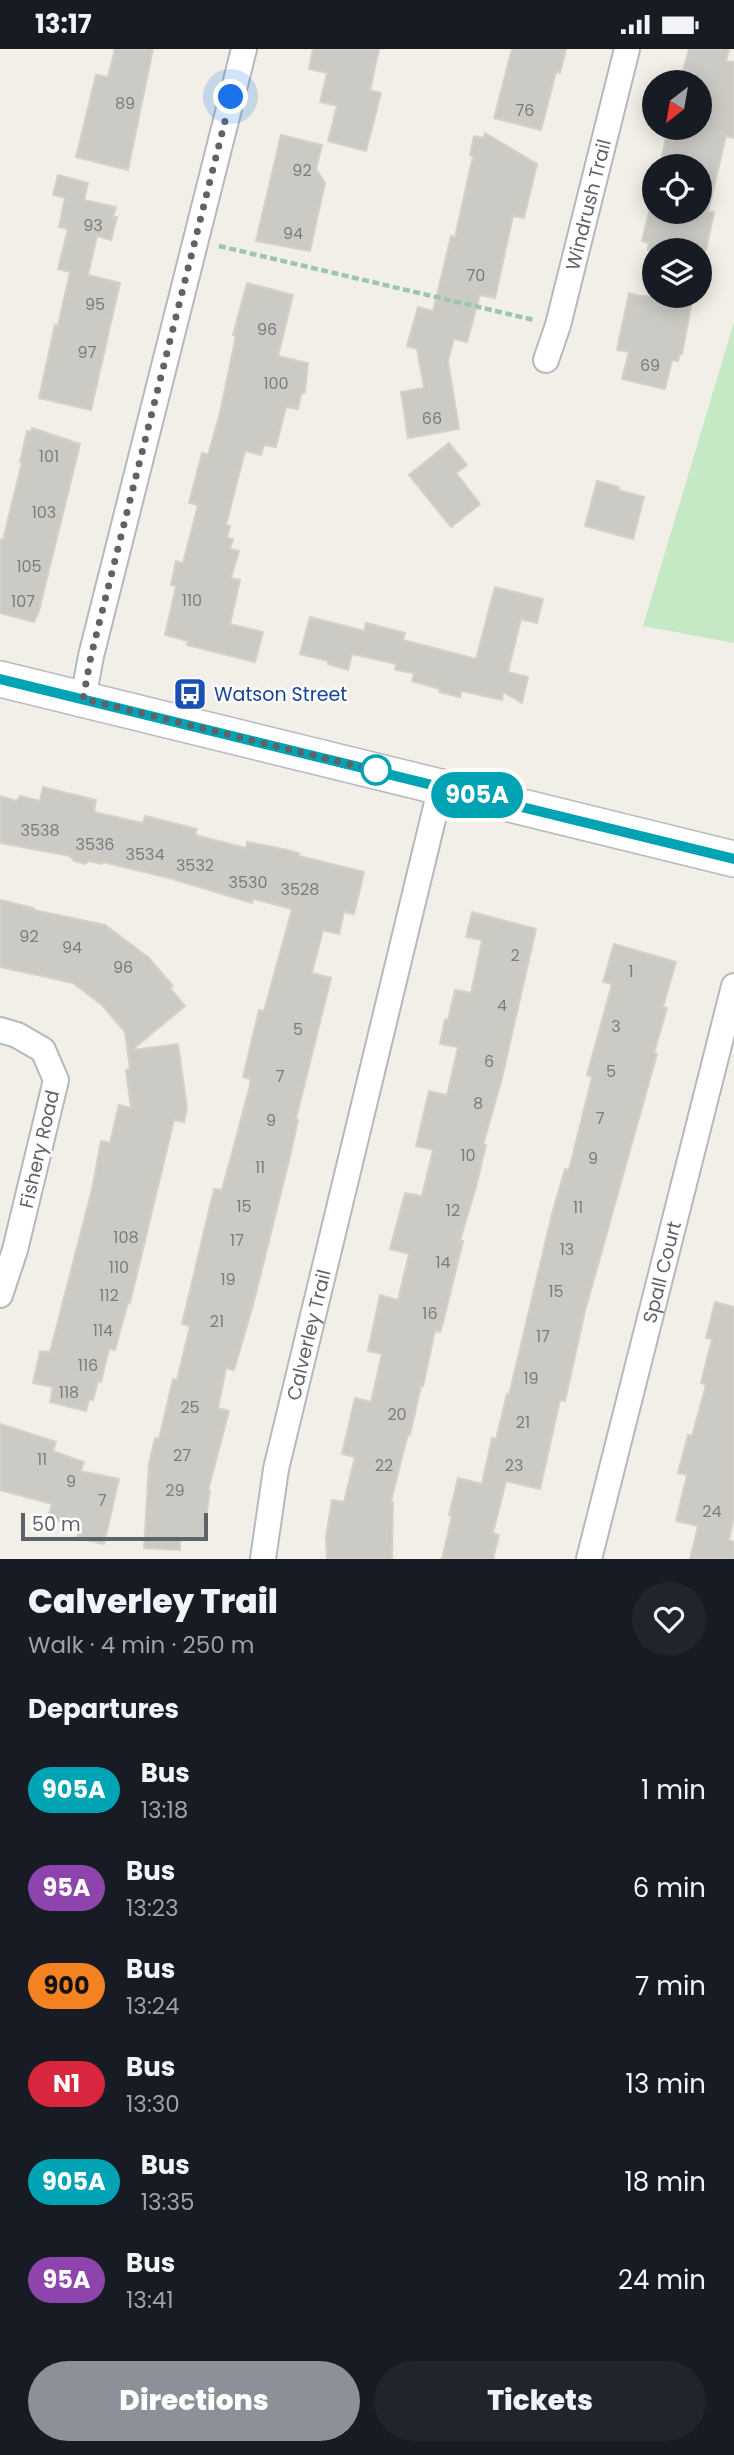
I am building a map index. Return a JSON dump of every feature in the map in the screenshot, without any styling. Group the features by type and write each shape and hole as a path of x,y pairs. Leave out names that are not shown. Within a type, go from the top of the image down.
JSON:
{"main road":[{"path":"0,679 734,859"}],"street":[{"path":"83,699 91,656 243,49"},
{"name":"Windrush Trail","path":"546,360 558,325 627,49"},
{"name":"Calverley Trail","path":"263,1559 276,1469 442,786"},
{"name":"Spall Court","path":"589,1559 734,986"},
{"name":"Fishery Road","path":"0,1030 17,1035 43,1050 56,1080 15,1250 0,1295"}],"path":[{"path":"195,240 558,325"}],"green space":[{"path":"734,322 734,643 643,626"}],"building":[{"path":"115,49 153,49 128,170 76,157 96,75 108,77"},
{"path":"313,49 379,49 370,90 381,93 366,151 328,141 337,106 320,102 327,73 309,69"},
{"path":"512,49 566,49 560,73 556,72 541,130 494,118"},
{"path":"689,49 729,49 726,61 734,62 734,138 726,136 712,195 712,154 663,154 665,140 712,140 712,70 683,70"},
{"path":"485,133 537,164 524,218 513,216 495,298 480,295 467,342 454,339 448,361 459,429 408,438 401,392 424,388 417,349 407,346 418,307 433,311 451,236 455,237 473,156 470,155 474,136 484,138"},
{"path":"281,135 322,145 316,169 325,183 310,251 256,241"},
{"path":"58,175 88,183 84,200 116,207 113,217 117,217 111,240 97,236 88,275 120,283 91,410 39,398 70,272 58,269 68,229 59,227 65,198 53,195"},
{"path":"646,224 711,224 709,238 643,238"},
{"path":"247,283 293,295 278,356 308,363 305,392 301,394 298,409 286,407 276,447 264,445 261,455 245,451 226,525 230,526 227,538 233,539 230,549 239,551 231,578 240,580 230,624 263,632 255,662 187,645 188,641 165,635 176,586 171,585 176,561 183,563 198,505 189,503 202,453 208,455 219,417 236,336 233,335"},
{"path":"629,293 642,296 642,308 691,308 682,354 680,353 678,361 672,360 665,389 622,379 629,352 617,350"},
{"path":"32,428 80,444 34,622 0,613 0,539 3,540 27,431 31,432"},
{"path":"449,443 467,465 456,473 480,504 451,527 409,475"},
{"path":"597,481 644,497 633,539 585,526"},
{"path":"495,587 543,599 537,623 521,619 508,672 528,677 522,703 503,692 502,700 462,691 460,697 439,692 440,689 412,681 414,673 395,670 396,664 352,654 348,670 328,664 328,661 300,654 310,617 364,631 366,623 405,633 403,640 476,659"},
{"path":"43,787 96,800 94,812 143,823 145,816 197,829 195,835 246,848 247,842 279,848 299,853 299,856 364,872 354,914 344,912 339,934 323,930 312,973 331,978 253,1305 234,1370 226,1368 218,1408 229,1411 208,1491 203,1538 180,1537 180,1550 144,1548 149,1464 155,1438 159,1439 173,1379 177,1380 190,1326 182,1324 214,1189 222,1190 250,1085 250,1079 243,1077 259,1010 264,1011 292,909 253,899 252,903 103,862 89,861 85,864 74,861 70,856 0,843 0,796 17,801 20,796 40,801"},
{"path":"0,900 105,925 149,958 173,986 170,988 185,1006 132,1050 178,1044 187,1108 184,1122 174,1120 130,1303 128,1302 115,1350 109,1349 101,1382 98,1381 93,1400 89,1399 86,1411 50,1402 53,1387 33,1383 40,1351 50,1352 92,1189 101,1141 110,1143 119,1105 131,1108 125,1032 102,1005 73,983 0,967"},
{"path":"472,912 536,929 501,1082 483,1145 486,1145 476,1187 460,1241 463,1241 444,1319 440,1332 435,1331 423,1386 391,1501 392,1559 327,1559 326,1537 332,1500 344,1502 355,1457 342,1454 355,1398 371,1402 382,1354 368,1351 380,1295 398,1300 409,1254 390,1249 405,1193 422,1196 433,1150 416,1146 429,1091 447,1095 458,1047 440,1044 445,1019 448,1020 455,990 471,993 482,940 466,937"},
{"path":"614,944 676,962 663,1007 667,1008 654,1053 657,1054 585,1311 565,1401 560,1400 540,1489 506,1481 493,1533 499,1535 493,1559 442,1559 458,1478 482,1484 492,1438 496,1439 507,1394 509,1395 552,1214 565,1169 569,1170 592,1077 587,1075 612,984 603,982"},
{"path":"715,1302 734,1307 734,1517 729,1540 734,1542 734,1559 690,1559 698,1526 676,1521 687,1475 678,1473 688,1435 692,1436 706,1385 701,1383 712,1339 706,1338"},
{"path":"0,1424 56,1442 53,1451 84,1462 81,1471 119,1479 104,1544 77,1538 80,1528 48,1517 52,1504 0,1490"}],"bus line":[{"name":"905A","path":"0,679 734,859"}],"place":[{"name":"Watson Street","path":"190,694"}],"route":[{"path":"231,97 91,656 83,699 382,772 376,770"}]}
